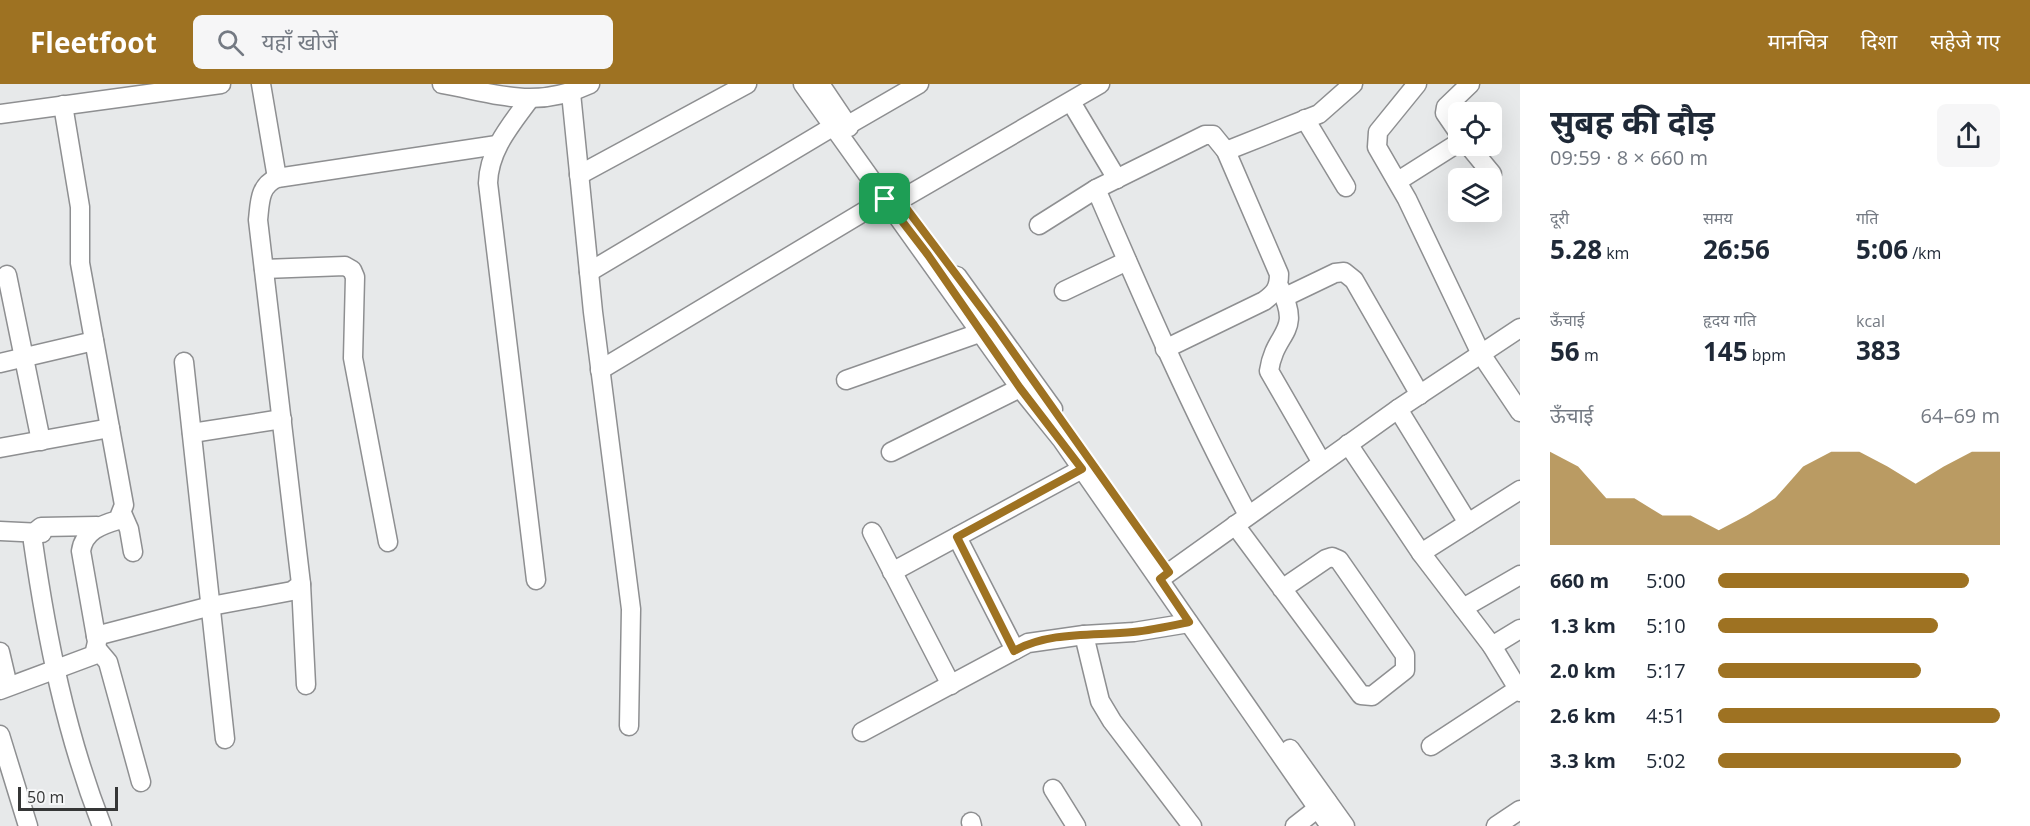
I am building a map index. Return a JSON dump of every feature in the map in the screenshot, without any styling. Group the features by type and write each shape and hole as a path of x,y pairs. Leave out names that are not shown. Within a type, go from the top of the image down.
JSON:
{"street":[{"path":"0,114 221,84"},
{"path":"261,84 277,178"},
{"path":"442,84 529,100 571,93 590,84"},
{"path":"579,175 747,84"},
{"path":"803,84 841,125 1020,388 1164,576 1189,622 1322,805 1345,826"},
{"path":"820,84 841,125"},
{"path":"589,272 841,125 919,84"},
{"path":"600,370 893,199 1100,84"},
{"path":"1226,151 1305,119 1331,105 1353,84"},
{"path":"1417,84 1378,132 1377,147 1398,181 1481,354 1520,412"},
{"path":"1451,102 1470,84"},
{"path":"571,93 600,370 631,609 629,726"},
{"path":"529,100 497,145 488,169 488,183 536,580"},
{"path":"1071,102 1117,179"},
{"path":"63,105 80,207 80,263 124,505 118,520 97,526 41,526 33,542 44,621 55,671 84,781 102,826"},
{"path":"1305,119 1346,187"},
{"path":"1039,225 1096,189 1205,135 1213,135 1226,151 1279,274 1282,291 1290,307 1290,321 1270,363 1269,371 1322,463"},
{"path":"306,685 301,584 258,220 260,195 267,182 277,178 497,145"},
{"path":"1398,181 1448,149"},
{"path":"1477,156 1487,168"},
{"path":"1096,189 1242,520 1282,589 1360,695 1372,696 1405,670 1405,655 1339,560 1332,557 1326,559 1282,589"},
{"path":"893,199 994,325 1322,805 1330,826"},
{"path":"1064,291 1127,261"},
{"path":"264,269 345,266 352,270 355,277 353,358 388,542"},
{"path":"1165,349 1264,301 1273,294 1344,272 1354,280 1420,395"},
{"path":"7,275 41,441"},
{"path":"1164,576 1398,409 1520,328"},
{"path":"846,380 982,332"},
{"path":"0,363 94,341"},
{"path":"184,362 225,740"},
{"path":"891,452 1020,388"},
{"path":"1398,409 1468,523"},
{"path":"192,433 282,419"},
{"path":"0,448 110,428"},
{"path":"1348,444 1421,553 1492,646 1519,691 1431,746"},
{"path":"892,572 1082,469"},
{"path":"1421,553 1520,490"},
{"path":"122,513 129,529 133,552"},
{"path":"0,652 4,688 94,655 96,643 81,551 85,538 97,526"},
{"path":"0,531 38,533"},
{"path":"872,532 951,685"},
{"path":"957,537 1014,651"},
{"path":"1463,608 1520,575"},
{"path":"96,643 211,606 292,591 301,584"},
{"path":"862,732 1028,643 1084,635 1134,632 1189,622"},
{"path":"1492,646 1520,629"},
{"path":"1084,635 1100,701 1112,721 1192,826"},
{"path":"96,643 108,662 141,782"},
{"path":"0,735 28,826"},
{"path":"1053,789 1076,826"},
{"path":"1295,826 1322,805"},
{"path":"1496,826 1520,810"}],"route":[{"path":"885,199 900,200 994,325 1030,380 1071,433 1169,572 1160,579 1189,622 1134,632 1084,635 1028,643 1014,651 957,537 1082,469 1020,388 928,255 885,199"}]}
